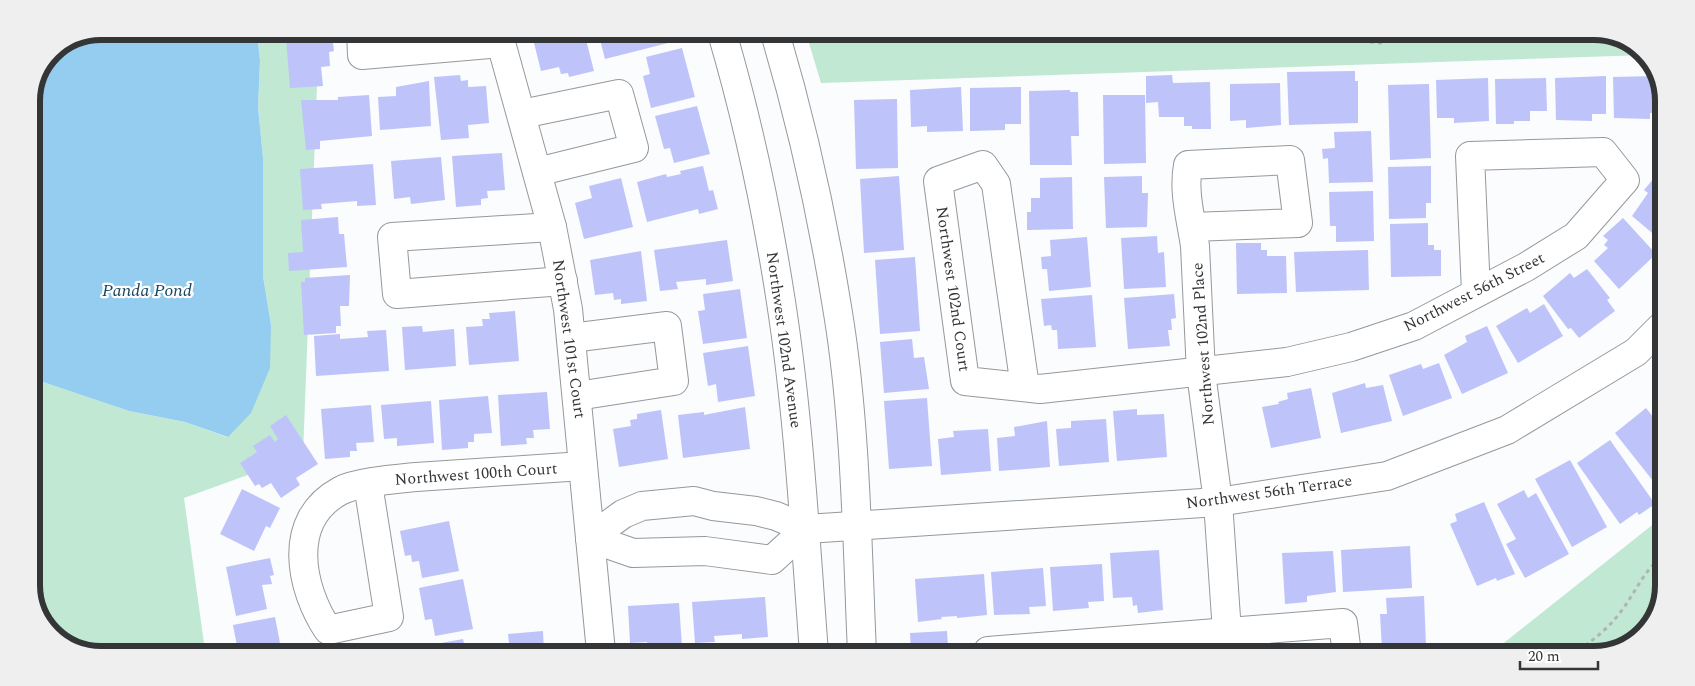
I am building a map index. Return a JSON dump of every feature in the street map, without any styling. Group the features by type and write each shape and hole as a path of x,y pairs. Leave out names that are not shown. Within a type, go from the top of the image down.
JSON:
{"street":[{"path":"361,40 362,55 477,40"},
{"name":"Northwest 101st Court","path":"501,40 538,172 563,281 577,396 600,646"},
{"name":"Northwest 102nd Avenue","path":"724,40 756,164 781,302 793,396 806,529 814,646"},
{"path":"777,40 790,83 838,314 849,417 862,646"},
{"path":"522,114 619,94 634,148 538,172"},
{"name":"Northwest 56th Street","path":"1033,388 1201,373 1288,362 1351,347 1414,326 1476,292 1526,268 1576,236 1625,180 1603,152 1470,156 1476,292"},
{"name":"Northwest 102nd Place","path":"1192,227 1298,223 1290,160 1188,165 1185,182 1192,227 1195,246 1201,373 1218,502 1232,643"},
{"name":"Northwest 102nd Court","path":"983,165 996,184 1033,388 965,381 938,181 983,165"},
{"path":"552,227 392,238 397,294 563,281"},
{"path":"571,338 667,326 674,382 577,396"},
{"name":"Northwest 56th Terrace","path":"590,538 623,514 642,520 690,516 713,506 756,511 776,516 806,529 1218,502 1387,476 1507,430 1636,352 1655,333"},
{"name":"Northwest 100th Court","path":"368,484 389,617 328,630 314,610 307,587 303,568 306,534 312,518 325,501 342,490 368,484 416,477 584,466"},
{"path":"590,538 633,554 705,551 772,560 806,529"},
{"path":"1150,646 1232,643 1343,623 1345,646"}],"path":[{"path":"1347,40 1382,43 1390,40"},
{"path":"1584,646 1605,630 1619,614 1648,569 1655,563"}],"green space":[{"path":"258,40 319,40 303,455 184,498 204,646 101,646 81,643 70,638 48,616 40,589 40,381 129,411 185,422 227,437 271,325 263,276 263,158 258,107 260,61"},
{"path":"808,40 1594,40 1614,43 1634,55 821,83"},
{"path":"1655,523 1654,597 1649,612 1631,633 1614,643 1594,646 1500,646"}],"water":[{"name":"Panda Pond","path":"258,40 260,61 258,107 263,158 263,276 271,325 270,368 251,413 228,437 185,422 129,411 40,381 40,101 45,77 50,67 67,50 89,41"}],"building":[{"path":"286,40 333,40 334,51 329,52 330,66 321,67 323,86 290,88"},
{"path":"533,40 586,40 594,71 569,77 568,73 561,74 559,67 541,71"},
{"path":"600,40 671,40 672,42 605,59"},
{"path":"682,48 695,97 651,108 643,76 650,74 646,57"},
{"path":"1355,71 1355,81 1358,81 1358,123 1289,125 1287,72"},
{"path":"460,75 461,81 468,80 468,87 486,86 489,123 468,125 469,138 441,140 434,77"},
{"path":"1172,75 1173,83 1210,82 1211,129 1192,129 1192,126 1184,126 1184,117 1159,117 1158,102 1146,103 1146,76"},
{"path":"1606,76 1606,114 1592,114 1592,121 1556,120 1555,78"},
{"path":"1650,76 1655,97 1655,113 1650,113 1650,119 1614,118 1613,77"},
{"path":"1488,78 1489,121 1454,123 1454,118 1437,118 1436,80"},
{"path":"1546,78 1547,111 1530,111 1530,121 1514,121 1514,124 1496,124 1495,79"},
{"path":"429,81 431,126 380,130 378,97 396,96 396,87"},
{"path":"1280,83 1281,125 1246,128 1246,120 1230,121 1230,84"},
{"path":"1429,84 1431,158 1390,160 1388,85"},
{"path":"961,87 963,131 927,132 927,126 911,127 910,90"},
{"path":"1021,87 1021,124 1005,124 1005,130 970,131 970,88"},
{"path":"1070,90 1070,92 1078,92 1079,136 1071,136 1072,165 1030,165 1029,91"},
{"path":"369,95 372,136 320,141 320,149 306,150 301,100 338,100 338,97"},
{"path":"1103,95 1145,95 1146,163 1104,164"},
{"path":"897,99 898,168 856,169 854,100"},
{"path":"697,106 710,154 674,163 670,148 664,149 655,116"},
{"path":"1371,131 1373,182 1329,183 1328,158 1323,159 1322,149 1335,148 1334,132"},
{"path":"502,153 505,190 487,191 488,198 481,199 481,205 456,207 452,156"},
{"path":"441,157 445,200 411,204 410,197 394,199 391,161"},
{"path":"373,164 376,205 357,206 357,201 321,204 322,209 303,210 300,169"},
{"path":"703,166 709,191 713,190 718,209 699,214 698,209 647,222 637,182 666,174 667,177 681,174 680,171"},
{"path":"1431,166 1431,203 1426,203 1426,218 1389,219 1388,167"},
{"path":"899,176 904,250 864,253 860,179"},
{"path":"1142,176 1142,193 1148,193 1147,227 1106,228 1104,177"},
{"path":"1072,177 1073,229 1027,230 1027,212 1031,212 1031,198 1040,198 1040,178"},
{"path":"1655,177 1655,235 1632,216 1648,193 1644,190"},
{"path":"621,178 633,227 584,239 575,203 592,198 589,186"},
{"path":"1373,191 1374,241 1336,242 1336,226 1330,226 1329,192"},
{"path":"338,217 339,234 344,234 347,267 289,271 288,253 303,252 301,220"},
{"path":"1623,218 1655,253 1619,289 1594,261 1608,248 1604,245 1608,240 1603,236"},
{"path":"1428,223 1428,245 1434,245 1434,250 1441,250 1441,276 1391,277 1390,224"},
{"path":"1157,236 1158,253 1164,252 1166,287 1124,289 1121,238"},
{"path":"1087,237 1091,287 1049,291 1047,269 1042,269 1041,257 1051,256 1050,240"},
{"path":"727,240 733,281 706,285 706,279 676,282 678,289 660,291 654,250"},
{"path":"1236,243 1261,243 1261,250 1267,250 1267,256 1286,256 1287,293 1237,294"},
{"path":"1368,250 1369,290 1296,292 1294,252"},
{"path":"641,251 647,301 621,304 621,299 614,300 613,293 595,295 590,260"},
{"path":"915,257 920,331 880,334 875,260"},
{"path":"1587,269 1610,298 1607,300 1615,311 1579,338 1571,328 1568,329 1543,296 1570,273 1574,278"},
{"path":"350,275 349,306 340,306 341,326 336,326 336,333 304,335 301,282 305,282 305,278"},
{"path":"740,289 747,338 703,344 698,311 705,310 703,294"},
{"path":"1174,294 1176,318 1171,319 1172,330 1168,330 1170,346 1128,349 1124,298"},
{"path":"1092,295 1096,347 1058,349 1057,330 1052,330 1051,325 1044,326 1041,299"},
{"path":"1544,304 1563,336 1518,363 1496,326 1527,308 1530,313"},
{"path":"515,311 519,361 469,365 466,327 483,326 482,319 490,319 489,313"},
{"path":"422,326 423,332 454,329 456,366 405,370 402,327"},
{"path":"1487,326 1508,373 1462,394 1444,355 1467,342 1465,336"},
{"path":"386,330 389,371 316,376 314,336 340,334 340,339 368,337 367,331"},
{"path":"912,339 914,358 924,357 929,389 884,393 880,342"},
{"path":"748,346 755,396 718,402 716,384 708,386 703,353"},
{"path":"1439,363 1452,398 1403,416 1389,375 1421,364 1423,369"},
{"path":"1365,383 1366,388 1383,385 1392,421 1341,433 1332,393"},
{"path":"1311,388 1321,438 1271,448 1262,407 1279,404 1278,402 1288,399 1287,393"},
{"path":"547,392 550,429 533,430 534,438 526,438 527,444 501,446 498,395"},
{"path":"488,396 492,433 474,434 474,442 468,442 468,448 442,450 439,400"},
{"path":"927,398 932,466 889,469 884,401"},
{"path":"431,401 434,443 397,446 397,438 384,439 381,405"},
{"path":"371,405 374,442 356,443 357,451 350,451 350,457 325,459 321,409"},
{"path":"745,407 750,449 683,458 678,415 704,412 704,415"},
{"path":"1646,408 1655,419 1655,483 1615,433"},
{"path":"1137,409 1137,415 1164,414 1167,457 1117,461 1113,411"},
{"path":"661,410 668,459 619,467 613,429 631,426 630,420 637,419 637,414"},
{"path":"286,415 318,464 296,478 300,485 281,498 271,483 262,488 259,484 255,486 240,463 257,452 253,446 270,435 275,442 278,439 270,426"},
{"path":"1106,419 1109,462 1059,466 1056,429 1071,428 1071,421"},
{"path":"1047,421 1050,467 999,471 997,438 1015,436 1014,427"},
{"path":"988,429 991,471 941,475 938,439 954,437 953,431"},
{"path":"1610,440 1655,504 1639,515 1637,512 1620,524 1577,463"},
{"path":"1570,460 1607,527 1572,547 1535,479"},
{"path":"242,489 280,508 270,528 266,526 254,551 220,534"},
{"path":"1524,490 1528,498 1536,493 1569,554 1525,578 1506,544 1516,539 1497,504"},
{"path":"1484,502 1515,574 1497,581 1496,578 1477,586 1450,524 1457,521 1455,514"},
{"path":"449,521 459,571 422,578 419,561 412,562 411,555 405,556 400,531"},
{"path":"1410,546 1412,588 1343,592 1341,550"},
{"path":"1159,550 1163,610 1138,613 1137,605 1133,606 1132,597 1113,598 1110,553"},
{"path":"1333,551 1336,592 1307,596 1307,602 1285,604 1282,553"},
{"path":"270,558 274,575 270,576 272,584 262,585 267,609 236,616 226,567"},
{"path":"1102,564 1104,601 1088,602 1089,608 1053,611 1050,567"},
{"path":"1043,568 1046,606 1029,607 1030,614 994,615 991,572"},
{"path":"984,574 987,615 957,618 957,616 941,617 942,619 918,622 915,579"},
{"path":"463,579 473,629 435,636 432,619 425,620 419,588"},
{"path":"1424,596 1426,646 1382,646 1380,614 1387,614 1386,598"},
{"path":"765,597 768,637 742,639 742,634 714,636 715,642 695,643 692,602"},
{"path":"679,603 682,646 647,646 647,642 630,643 628,606"},
{"path":"275,617 280,643 275,643 276,646 237,646 233,625"},
{"path":"543,631 544,646 509,646 508,634"},
{"path":"947,631 948,646 911,646 910,633"},
{"path":"463,639 465,646 441,646 441,643"}]}
